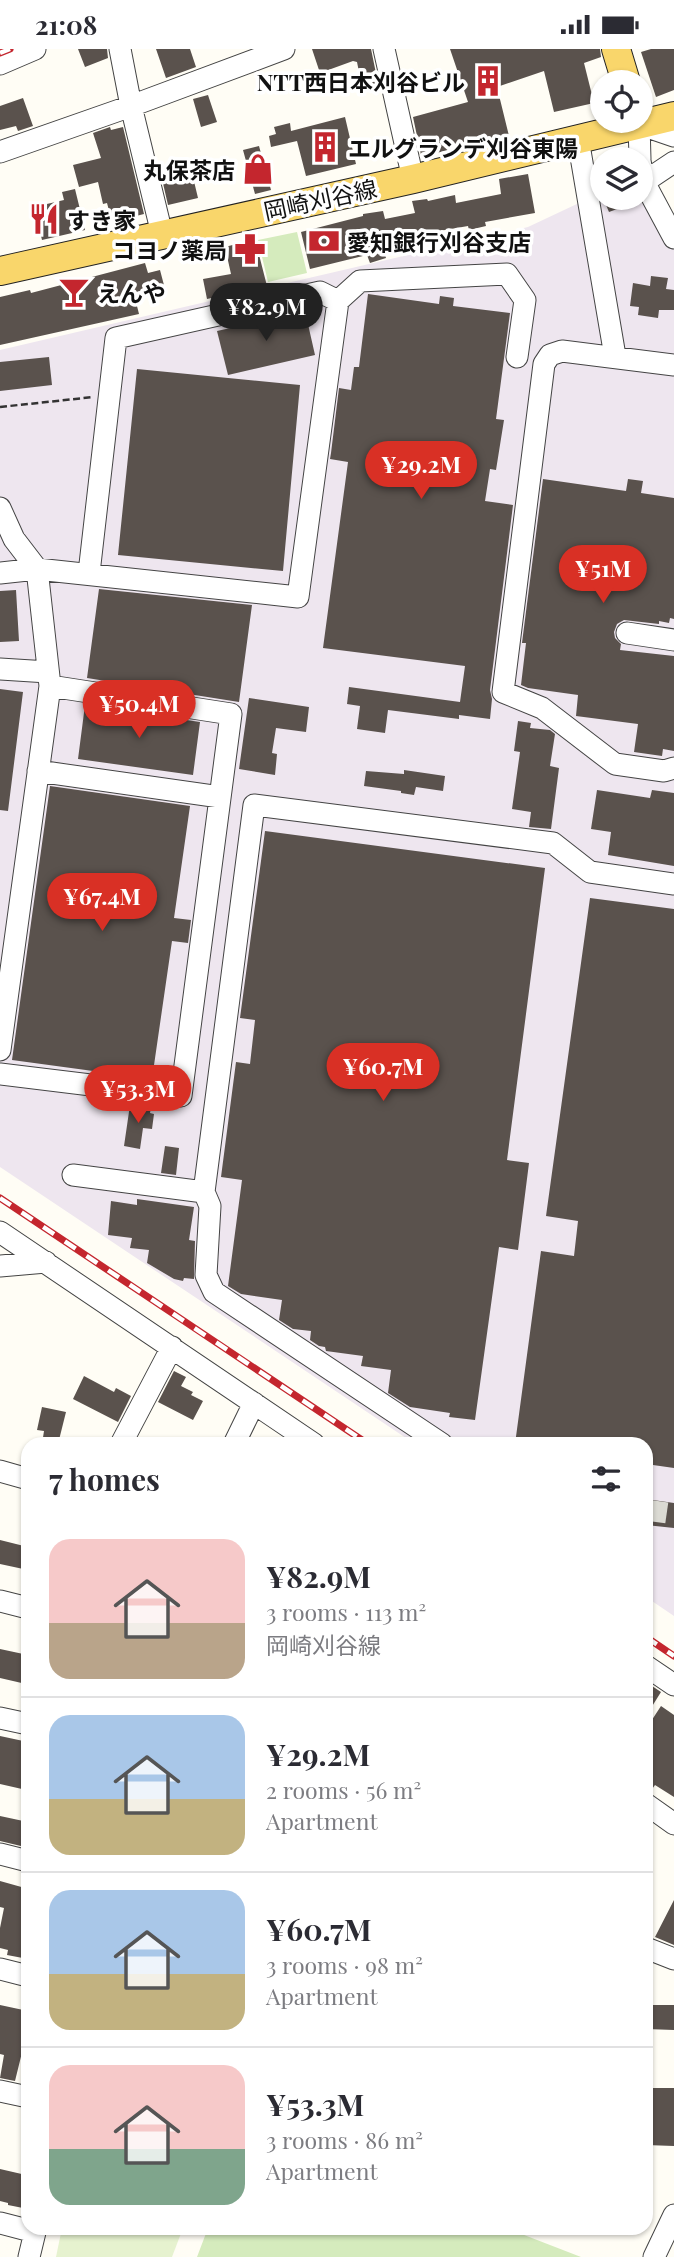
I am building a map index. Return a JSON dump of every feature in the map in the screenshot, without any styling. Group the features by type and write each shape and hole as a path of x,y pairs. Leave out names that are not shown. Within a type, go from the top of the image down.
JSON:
{"main road":[{"path":"616,49 622,70"},
{"name":"岡崎刈谷線","path":"653,120 674,116"},
{"name":"岡崎刈谷線","path":"0,271 414,179 600,133"}],"street":[{"path":"0,64 35,49"},
{"path":"120,49 162,234"},
{"path":"0,152 131,106 258,54 284,49"},
{"path":"384,49 414,179"},
{"path":"653,128 674,136"},
{"path":"578,139 615,356"},
{"path":"653,166 674,162"},
{"path":"653,192 674,238"},
{"path":"0,573 37,569 89,573 298,597 338,301 360,281 506,274 525,300 517,357"},
{"path":"89,573 116,338 320,292 338,301"},
{"path":"674,365 562,351 550,355 544,364 503,692 541,708 615,764 664,771 674,768"},
{"path":"0,508 14,539 37,569 49,679 0,1049"},
{"path":"627,633 674,640"},
{"path":"0,669 231,714 181,1096 0,1074"},
{"path":"38,771 220,797"},
{"path":"432,1437 214,1292 206,1275 210,1206 204,1192 254,805 553,843 590,872 674,884"},
{"path":"73,1174 204,1192"},
{"path":"0,1232 304,1437"},
{"path":"0,1266 46,1262"},
{"path":"125,1437 172,1347"},
{"path":"237,1437 254,1403"},
{"path":"0,1471 21,1477"},
{"path":"0,1601 21,1606"},
{"path":"653,1671 674,1685"},
{"path":"0,1718 21,1722"},
{"path":"653,1809 674,1824"},
{"path":"0,1854 21,1859"},
{"path":"653,1951 674,1959"},
{"path":"0,1969 21,1974"},
{"path":"0,2091 21,2096"},
{"path":"0,2223 21,2227"},
{"path":"654,2257 672,2226"},
{"path":"29,2257 34,2235"}],"path":[{"path":"0,407 110,395"}],"shaded area":[{"path":"590,164 590,210 653,210 653,208 674,249 674,1616 653,1602 653,1437 405,1437 0,1167 0,350 528,227 579,203 572,168"}],"green space":[{"path":"297,232 307,273 268,282 258,240"},
{"path":"61,2235 180,2235 172,2257 56,2257"},
{"path":"205,2235 524,2235 581,2257 197,2257"}],"building":[{"path":"78,49 107,49 108,58 85,67"},
{"path":"156,49 190,49 196,67 166,78"},
{"path":"312,49 371,49 378,83 362,87 357,62 353,61 320,73"},
{"path":"450,49 600,49 601,57 584,63 590,87 590,104 554,112 544,71 497,87 509,136 421,155 413,117 468,102"},
{"path":"674,49 674,90 656,97 653,70 647,70 641,52"},
{"path":"208,95 217,122 201,127 193,99"},
{"path":"23,98 33,126 18,131 16,126 0,130 0,106"},
{"name":"エルグランデ刈谷東陽","path":"345,117 356,164 306,176 297,141 271,147 269,136 276,134 274,127 290,123 291,131"},
{"path":"110,127 111,130 123,127 144,214 112,222 107,203 103,204 98,182 79,187 73,165 101,158 93,133"},
{"path":"259,146 271,190 255,194 243,150"},
{"path":"192,173 198,198 168,205 162,179"},
{"path":"528,174 535,213 485,222 486,226 469,230 468,226 416,235 418,246 384,251 386,258 370,263 367,255 310,269 301,232 363,214 383,211 385,219 415,213 412,201 428,201 455,195 456,203 501,194 499,179"},
{"path":"75,189 85,230 42,240 34,207 64,200 62,192"},
{"path":"255,239 267,286 207,299 203,279 231,274 225,247"},
{"path":"145,263 148,273 160,270 165,289 135,298 139,314 0,345 0,297 30,290 31,293"},
{"path":"651,276 668,278 666,289 674,290 674,310 659,310 658,318 638,315 639,307 630,306 633,283 650,286"},
{"path":"368,294 439,304 440,296 454,298 453,306 510,313 496,419 504,420 496,470 490,469 485,501 513,505 490,690 490,719 459,715 459,719 388,710 385,733 357,729 360,706 347,704 349,687 460,702 465,666 323,648 348,462 330,459 339,388 351,390 354,367 359,367"},
{"path":"305,311 315,355 228,375 217,331"},
{"path":"49,357 52,385 0,391 0,362"},
{"path":"137,369 300,385 283,571 118,555"},
{"path":"543,479 626,491 628,479 643,481 641,493 674,498 674,619 670,618 669,623 659,621 659,624 624,620 617,624 614,632 615,638 621,644 620,650 674,656 674,751 663,749 662,756 634,752 638,724 576,716 578,695 521,685 526,643 522,643"},
{"path":"99,589 252,605 239,702 87,678"},
{"path":"16,590 19,641 0,642 0,591"},
{"path":"0,689 23,692 8,811 0,810"},
{"path":"249,698 309,707 306,732 276,728 272,753 277,754 275,775 239,769"},
{"path":"85,705 200,722 193,775 78,759"},
{"path":"518,721 531,723 530,728 550,730 555,734 550,766 559,768 551,829 529,827 531,812 512,809 520,752 514,751"},
{"path":"404,770 445,776 443,791 416,787 414,795 364,786 366,771 404,774"},
{"path":"50,786 190,806 174,918 191,920 188,943 172,941 152,1079 12,1060"},
{"path":"597,790 650,798 652,790 674,793 674,866 608,855 611,832 591,829"},
{"path":"265,831 545,868 507,1160 529,1163 518,1250 499,1247 475,1420 449,1417 450,1413 410,1407 388,1393 391,1370 361,1366 363,1356 326,1351 325,1347 310,1340 311,1331 293,1329 279,1320 282,1300 241,1294 228,1286 242,1180 221,1177 236,1062 250,1064 255,1020 240,1018"},
{"path":"590,898 674,909 674,1468 653,1465 653,1437 516,1437 541,1251 574,1256 578,1221 546,1216"},
{"path":"130,1105 151,1108 150,1113 154,1114 152,1129 143,1128 140,1149 124,1146"},
{"path":"165,1146 179,1148 176,1175 161,1173"},
{"path":"137,1199 194,1207 189,1240 195,1241 194,1279 174,1279 147,1263 149,1250 130,1248 132,1238 108,1235 111,1201 137,1205"},
{"path":"174,1371 186,1377 181,1386 203,1401 193,1420 158,1402"},
{"path":"84,1376 114,1392 116,1388 131,1396 118,1422 73,1399"},
{"path":"42,1407 66,1412 60,1437 43,1437 44,1431 37,1430"},
{"path":"653,1500 674,1503 674,1528 653,1526"},
{"path":"0,1540 21,1545 21,1568 0,1564"},
{"path":"0,1649 21,1654 21,1683 0,1678"},
{"path":"653,1687 661,1692 653,1705"},
{"path":"661,1706 674,1715 674,1797 655,1785 653,1788 653,1718"},
{"path":"0,1736 21,1740 21,1789 0,1784"},
{"path":"0,1816 21,1820 21,1846 0,1841"},
{"path":"0,1881 21,1887 21,1958 7,1955 8,1950 0,1948 4,1908 0,1907"},
{"path":"674,1900 674,1945 655,1937"},
{"path":"0,2005 21,2010 21,2057 15,2081 0,2078 4,2055 0,2054"},
{"path":"653,2005 674,2005 674,2030 653,2029"},
{"path":"653,2088 674,2088 674,2146 653,2145"},
{"path":"0,2169 21,2174 21,2208 0,2201"}],"tunnel":[{"path":"653,1511 674,1514"}],"railway":[{"path":"0,53 10,49"},
{"path":"0,1198 358,1437"},
{"path":"653,1642 674,1656"}],"place":[{"name":"NTT西日本刈谷ビル","path":"488,81"},
{"name":"エルグランデ刈谷東陽","path":"325,147"},
{"name":"丸保茶店","path":"258,169"},
{"name":"すき家","path":"44,219"},
{"name":"愛知銀行刈谷支店","path":"324,241"},
{"name":"コヨノ薬局","path":"250,249"},
{"name":"えんや","path":"74,292"}]}
